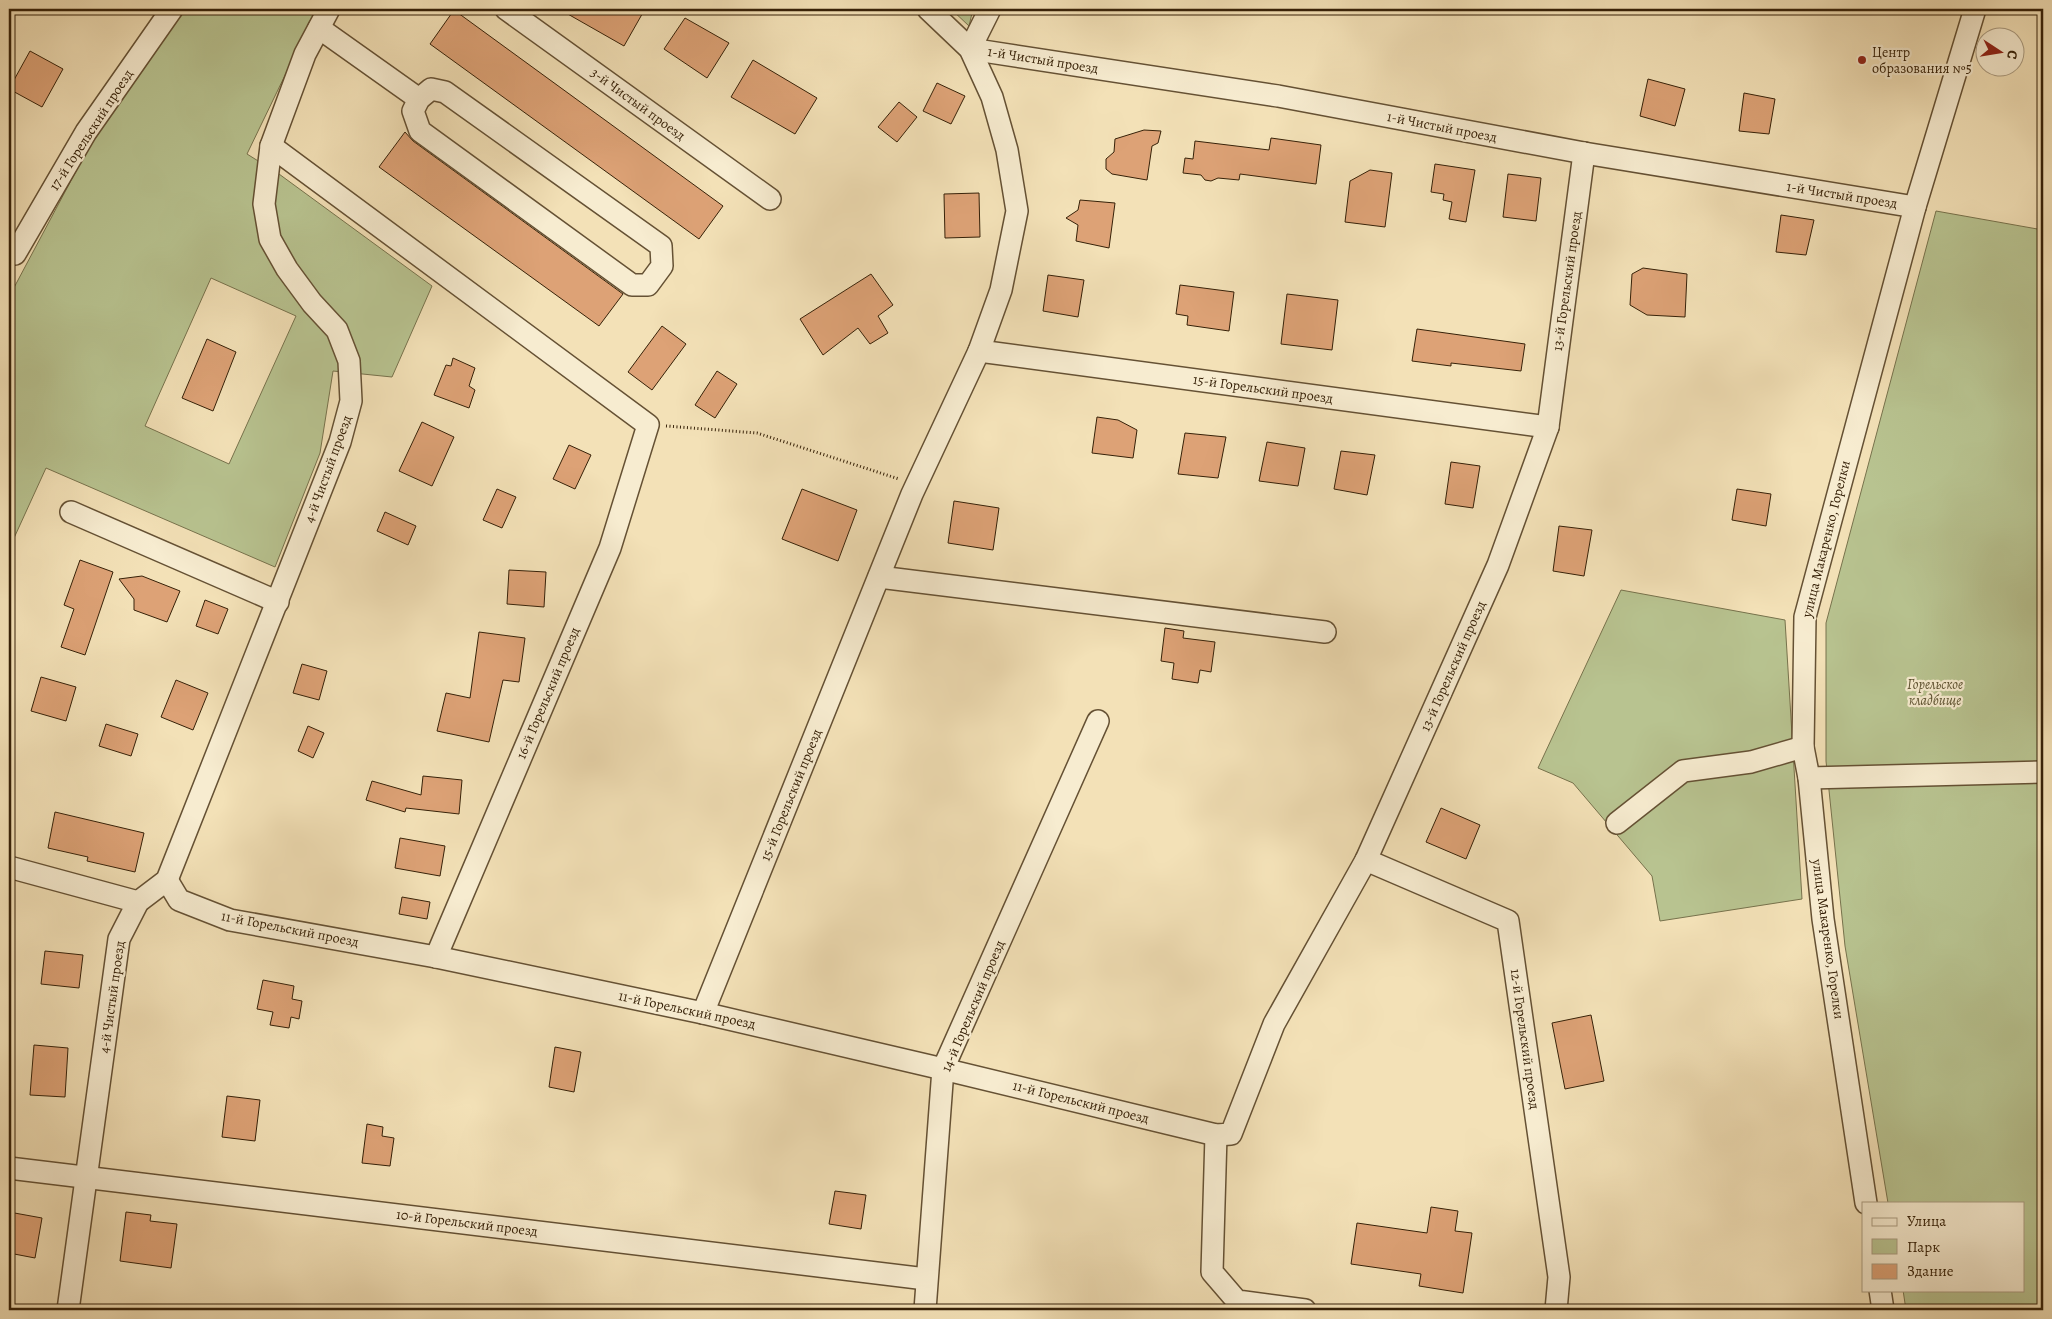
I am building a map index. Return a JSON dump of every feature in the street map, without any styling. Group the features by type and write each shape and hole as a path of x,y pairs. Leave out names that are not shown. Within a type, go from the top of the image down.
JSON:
{"street":[{"name":"17-й Горельский проезд","path":"15,254 86,132 172,9"},
{"name":"4-й Чистый проезд","path":"68,1310 119,939 138,902 167,880 340,442 351,401 349,360 337,330 312,302 287,269 270,238 264,204 271,146 305,54 329,9"},
{"name":"3-й Чистый проезд","path":"506,9 770,199"},
{"name":"15-й Горельский проезд","path":"703,1013 917,484 978,351 1001,290 1017,211 1007,150 992,97 970,49 928,9"},
{"path":"970,49 990,9"},
{"name":"улица Макаренко, Горелки","path":"1866,1202 1823,919 1809,778 1803,747 1805,617 1915,207 1975,9"},
{"path":"318,28 419,99"},
{"name":"1-й Чистый проезд","path":"970,49 1278,96 1584,153 1915,207"},
{"path":"431,90 446,92 661,246 662,266 648,286 632,285 420,131 412,111 419,99 431,90"},
{"path":"271,146 648,425"},
{"name":"13-й Горельский проезд","path":"1216,1135 1232,1134 1274,1024 1366,860 1498,565 1548,427 1584,153"},
{"name":"15-й Горельский проезд","path":"978,351 1548,427"},
{"name":"16-й Горельский проезд","path":"436,957 610,548 648,425"},
{"path":"71,512 278,602"},
{"path":"879,577 1324,632"},
{"name":"14-й Горельский проезд","path":"924,1310 943,1068 1098,721"},
{"path":"1617,823 1682,771 1751,762 1803,747"},
{"path":"1809,778 2043,772"},
{"name":"12-й Горельский проезд","path":"1366,860 1508,921 1559,1277 1556,1310"},
{"path":"9,867 138,902"},
{"name":"11-й Горельский проезд","path":"167,880 179,900 230,920 436,957 703,1013 943,1068 1216,1135"},
{"path":"1216,1135 1212,1272 1237,1301 1305,1310"},
{"name":"10-й Горельский проезд","path":"9,1168 926,1279"},
{"path":"1880,1292 1883,1310"}],"path":[{"path":"648,425 757,433 917,484"}],"green space":[{"path":"183,9 317,9 247,154 279,174 432,286 392,377 333,371 320,453 275,567 46,468 9,549 9,297 91,143","holes":["211,278 296,316 229,464 145,426"]},
{"path":"951,9 973,9 969,26"},
{"name":"Горельское кладбище","path":"1936,211 2043,230 2043,1310 1906,1310 1903,1292 2024,1292 2024,1202 1888,1202 1845,946 1826,761 1826,623"},
{"path":"1621,590 1785,620 1802,899 1660,921 1652,876 1573,783 1538,768"}],"building":[{"path":"559,9 645,9 624,46"},
{"path":"454,10 723,206 699,239 430,44"},
{"path":"685,18 729,43 707,78 664,49"},
{"path":"30,51 63,69 42,107 9,89"},
{"path":"753,60 817,98 795,134 731,97"},
{"path":"1648,79 1685,89 1675,126 1640,116"},
{"path":"937,83 965,96 951,124 923,111"},
{"path":"1744,93 1775,99 1769,134 1739,131"},
{"path":"899,102 917,117 897,142 878,127"},
{"path":"1144,130 1161,131 1158,143 1152,146 1147,180 1112,174 1106,169 1106,159 1114,152 1115,139"},
{"path":"405,132 413,141 623,294 599,326 379,167"},
{"path":"1271,138 1321,145 1316,184 1240,174 1239,180 1218,178 1211,181 1205,180 1201,175 1183,173 1185,158 1193,159 1195,141 1269,150"},
{"path":"1435,164 1475,170 1466,222 1449,219 1452,202 1443,200 1444,194 1431,192"},
{"path":"1370,170 1392,173 1385,227 1345,222 1350,181"},
{"path":"1508,174 1541,178 1536,221 1503,217"},
{"path":"979,193 980,237 945,238 944,194"},
{"path":"1080,200 1115,203 1109,248 1076,241 1078,225 1066,218 1078,210"},
{"path":"1781,215 1814,220 1806,255 1776,252"},
{"path":"1643,268 1687,274 1685,317 1647,315 1630,305 1632,274"},
{"path":"871,274 893,305 878,316 888,333 870,344 858,328 823,355 800,319"},
{"path":"1048,275 1084,280 1078,317 1043,311"},
{"path":"1180,285 1234,292 1229,331 1187,325 1188,316 1176,314"},
{"path":"1287,294 1338,300 1332,350 1281,344"},
{"path":"662,326 686,344 652,390 628,372"},
{"path":"1417,329 1525,344 1521,371 1451,363 1451,366 1412,361"},
{"path":"207,339 236,352 213,411 182,398"},
{"path":"453,358 475,368 469,386 475,390 469,408 434,395 446,365 451,366"},
{"path":"717,371 737,384 715,418 695,405"},
{"path":"1097,417 1118,420 1137,430 1133,458 1092,453"},
{"path":"422,422 454,437 432,486 399,471"},
{"path":"1185,433 1226,437 1218,478 1178,474"},
{"path":"1267,442 1305,448 1298,486 1259,481"},
{"path":"569,445 591,455 575,489 553,479"},
{"path":"1341,451 1375,455 1367,495 1334,489"},
{"path":"1451,462 1480,466 1473,508 1445,504"},
{"path":"497,489 516,497 502,528 483,520"},
{"path":"802,489 857,510 838,561 782,539"},
{"path":"1737,489 1771,494 1766,526 1732,520"},
{"path":"954,501 999,508 993,550 948,543"},
{"path":"385,512 416,526 408,545 377,531"},
{"path":"1559,526 1592,530 1584,576 1553,571"},
{"path":"80,560 113,572 85,655 61,647 74,609 64,605"},
{"path":"509,570 546,572 544,607 507,604"},
{"path":"142,576 180,591 167,622 134,610 134,599 119,579"},
{"path":"205,600 228,609 218,634 196,626"},
{"path":"1165,628 1184,631 1183,638 1215,642 1211,672 1200,670 1198,683 1172,679 1174,663 1161,661"},
{"path":"479,632 525,638 519,682 503,680 489,742 437,731 446,693 470,698"},
{"path":"302,664 327,671 319,700 293,693"},
{"path":"41,677 76,687 66,721 31,711"},
{"path":"176,680 208,693 193,730 161,717"},
{"path":"106,724 138,734 131,756 99,746"},
{"path":"308,726 324,733 313,758 298,751"},
{"path":"423,776 462,780 459,814 406,808 405,812 366,800 372,781 421,795"},
{"path":"1441,808 1480,825 1466,859 1426,842"},
{"path":"55,812 144,833 135,872 87,861 88,857 48,848"},
{"path":"400,838 445,846 440,876 395,868"},
{"path":"402,897 430,902 427,919 399,914"},
{"path":"45,951 83,955 79,988 41,984"},
{"path":"263,980 294,986 292,999 302,1001 299,1019 291,1017 289,1028 270,1025 273,1012 257,1009"},
{"path":"1591,1015 1604,1081 1565,1089 1552,1023"},
{"path":"34,1045 68,1048 65,1097 30,1095"},
{"path":"555,1047 581,1052 574,1092 549,1087"},
{"path":"227,1096 260,1100 255,1141 222,1137"},
{"path":"367,1124 383,1127 382,1136 394,1138 390,1166 362,1163"},
{"path":"835,1191 866,1195 861,1229 829,1224"},
{"path":"1431,1207 1458,1211 1455,1231 1472,1233 1463,1293 1419,1286 1421,1274 1351,1264 1357,1223 1427,1233"},
{"path":"9,1212 42,1218 35,1258 9,1253"},
{"path":"126,1212 151,1215 150,1221 177,1224 171,1268 120,1261"}],"place":[{"name":"Центр образования №5","path":"1862,60"}]}
